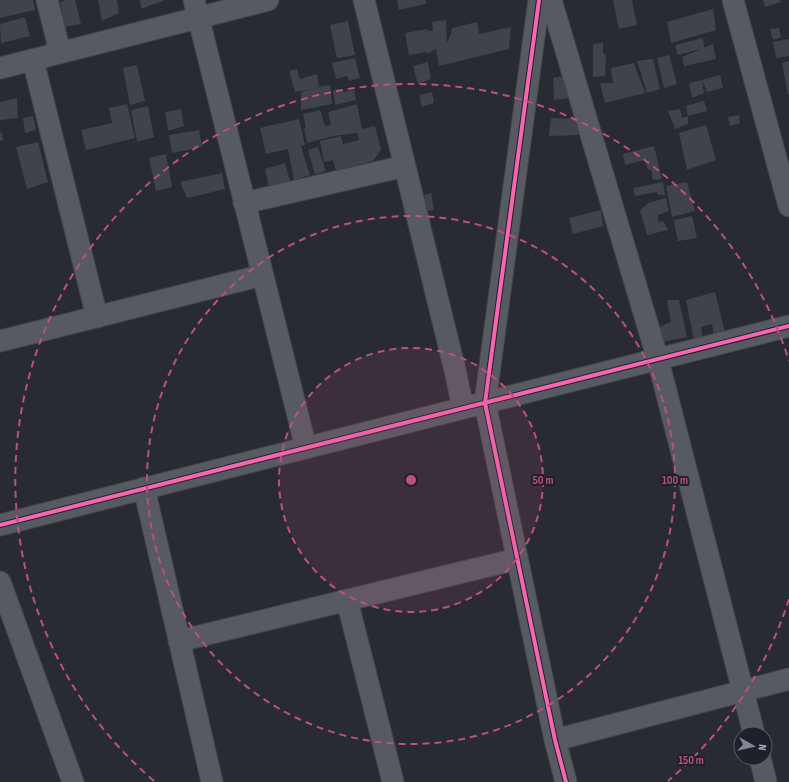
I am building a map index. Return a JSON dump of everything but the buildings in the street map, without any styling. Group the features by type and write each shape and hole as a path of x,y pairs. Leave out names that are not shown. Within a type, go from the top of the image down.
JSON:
{"street":[{"path":"47,0 60,52"},
{"path":"0,68 60,52 196,9 268,0"},
{"path":"364,0 463,408"},
{"path":"539,0 485,403 555,740 566,782"},
{"path":"551,0 658,360 752,726"},
{"path":"733,0 783,156 789,206"},
{"path":"196,9 306,448"},
{"path":"33,60 96,317"},
{"path":"244,203 405,166"},
{"path":"0,341 263,275"},
{"path":"0,525 789,326"},
{"path":"144,488 212,782"},
{"path":"179,641 517,559"},
{"path":"0,582 73,782"},
{"path":"347,600 393,782"},
{"path":"555,740 789,679"},
{"path":"762,766 766,782"}],"cycle path":[{"path":"539,0 485,403 555,740 566,782"},
{"path":"0,525 789,326"}]}
